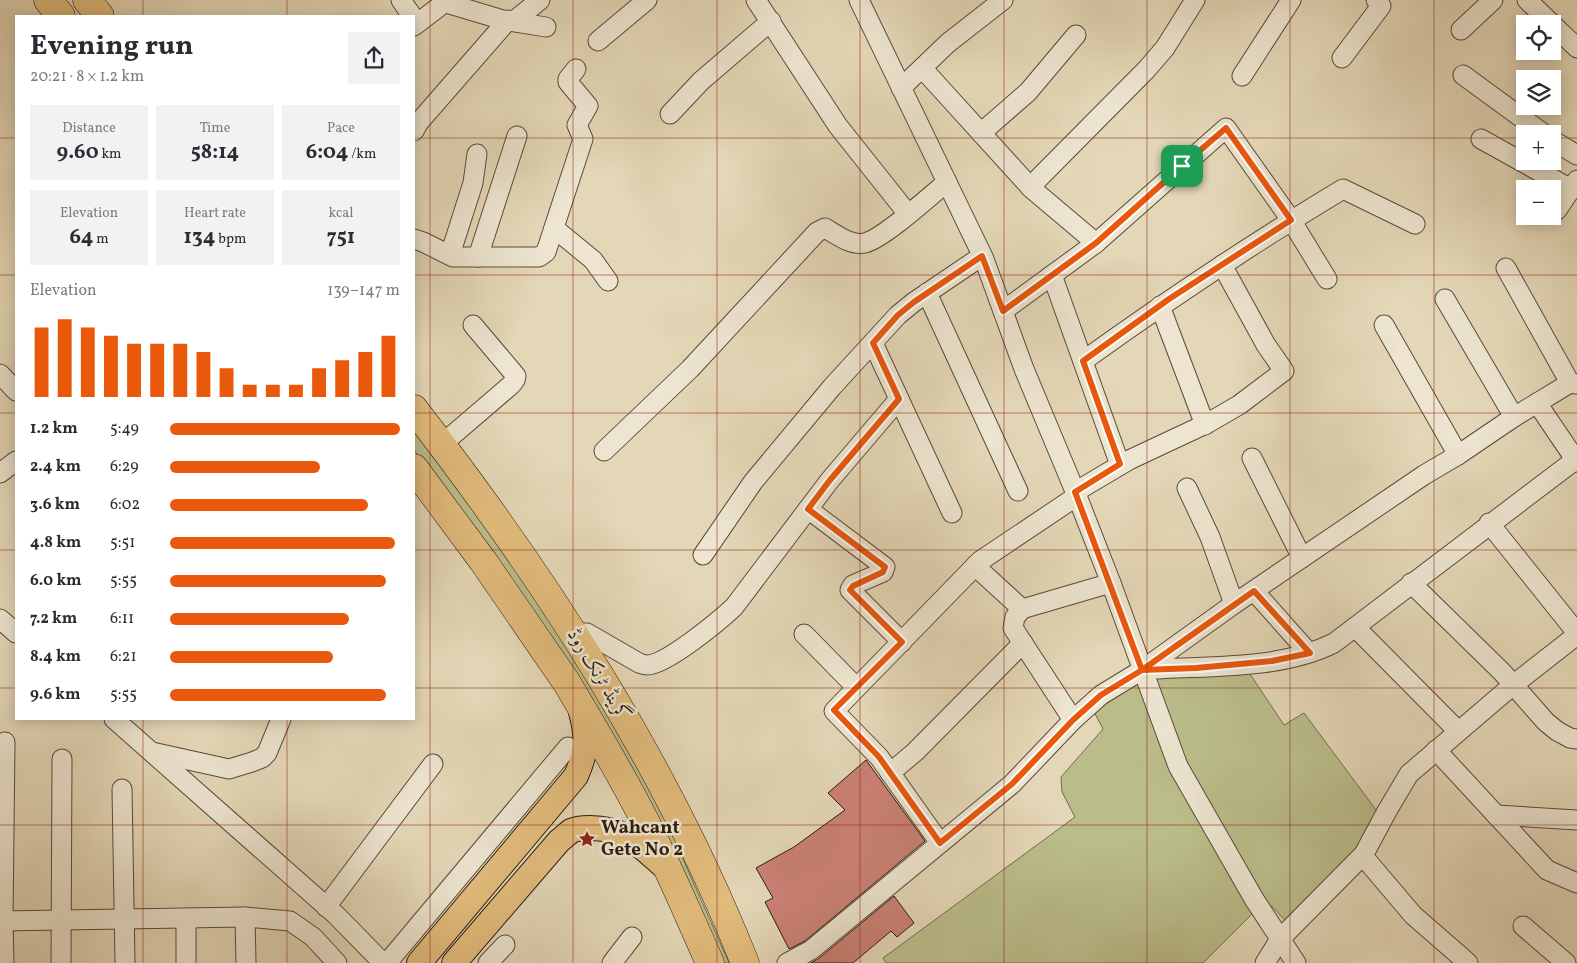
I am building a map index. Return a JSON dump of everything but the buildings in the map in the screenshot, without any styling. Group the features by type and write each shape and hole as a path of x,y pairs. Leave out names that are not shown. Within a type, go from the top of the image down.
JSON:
{"highway":[{"path":"48,0 60,15"},
{"name":"گرینڈ ٹرنک روڈ","path":"415,410 515,547 573,633 617,704 662,784 731,929 745,963"},
{"name":"گرینڈ ٹرنک روڈ","path":"415,469 483,561 567,683 611,757 668,870 710,963"}],"main road":[{"path":"419,963 576,776 583,761 587,738 579,704"},
{"path":"454,963 559,841 571,831 579,828 617,830 643,848 668,870"}],"street":[{"path":"401,0 410,15"},
{"path":"415,129 419,122 511,21 540,0"},
{"path":"598,41 647,0"},
{"path":"756,0 838,126 908,214"},
{"path":"859,0 982,256 1024,369 1076,494 1178,766 1254,899 1296,963"},
{"path":"901,88 948,43 1003,0"},
{"path":"1030,187 1146,70 1165,48 1196,0"},
{"path":"1242,76 1291,0"},
{"path":"1342,58 1380,6 1376,0"},
{"path":"1461,30 1493,0"},
{"path":"1527,0 1543,15"},
{"path":"415,20 447,1 511,21 546,27"},
{"path":"670,114 701,81 771,21"},
{"path":"1561,33 1577,48"},
{"path":"981,133 1028,92 1076,35"},
{"path":"922,68 1030,187 1096,243"},
{"path":"415,239 453,257 539,257 546,252 583,139 577,125 588,106 568,82 568,79 576,69"},
{"path":"1464,75 1532,125"},
{"path":"1003,311 1096,243 1226,128 1291,220 1328,279"},
{"path":"478,257 517,136"},
{"path":"1481,139 1574,184 1561,204"},
{"path":"1561,146 1577,156"},
{"path":"450,255 473,183 477,154"},
{"path":"604,451 690,369 817,232 825,228 849,241 864,243 879,237 946,182"},
{"path":"1083,361 1160,306 1291,220 1343,189 1415,224"},
{"path":"554,228 593,260 608,281"},
{"path":"703,555 753,482 832,388 898,315 982,256"},
{"path":"940,843 879,757 834,710 980,561 1120,464 1205,425 1239,405 1284,371 1266,345 1222,265"},
{"path":"787,963 810,950 1012,784 1073,720 1101,695 1142,670 1234,604 1424,475 1458,455 1514,417 1573,384 1506,268"},
{"path":"1052,275 1120,464"},
{"path":"927,293 1018,491"},
{"path":"1445,299 1514,417"},
{"path":"1160,306 1205,425"},
{"path":"441,445 511,385 516,376 473,325"},
{"path":"1384,325 1458,455"},
{"path":"873,343 952,513"},
{"path":"0,374 15,390"},
{"path":"573,633 587,633 639,663 648,665 667,658 715,624 734,607 830,480 899,399"},
{"path":"1142,670 1196,668 1272,661 1318,651 1334,643 1576,461 1537,403"},
{"path":"1252,458 1302,558"},
{"path":"0,473 15,462"},
{"path":"1187,488 1210,537 1234,604"},
{"path":"808,509 885,567 883,572 853,586 850,590 902,642"},
{"path":"1265,963 1280,938 1363,856 1409,774 1458,731 1577,634 1490,524"},
{"path":"975,566 1022,609"},
{"path":"1073,720 1013,628 1015,617 1022,609 1110,583"},
{"path":"1412,583 1514,685 1546,722 1557,731 1570,738 1577,739"},
{"path":"1254,591 1310,653"},
{"path":"0,619 15,632"},
{"path":"1355,626 1458,731"},
{"path":"804,634 856,687"},
{"path":"890,773 915,752 1023,643"},
{"path":"115,720 326,907 383,963"},
{"path":"151,752 229,769 262,758 267,753 280,720"},
{"path":"4,963 2,921 6,742"},
{"path":"387,963 568,748"},
{"path":"1436,750 1546,870 1577,883"},
{"path":"61,963 62,759"},
{"path":"326,907 433,764"},
{"path":"122,789 124,963"},
{"path":"1496,815 1577,820"},
{"path":"1363,856 1414,915 1468,963"},
{"path":"2,921 245,917 290,921 313,937 337,963"},
{"path":"245,917 246,963"},
{"path":"186,918 186,963"},
{"path":"1523,926 1566,963"},
{"path":"612,963 632,937"},
{"path":"488,963 505,945"}],"green space":[{"path":"415,422 502,539 659,796 683,859 729,963 718,963 463,516 415,451"},
{"path":"1248,671 1284,725 1304,713 1382,818 1361,850 1288,924 1272,906 1255,911 1203,963 886,963 883,958 1075,817 1062,792 1061,777 1103,729 1094,712 1144,678"}],"place":[{"name":"Wahcant Gete No 2","path":"587,839"}],"route":[{"path":"1182,166 1096,243 1003,311 982,256 898,315 873,343 899,399 830,480 808,509 885,567 883,572 853,586 850,590 902,642 834,710 879,757 940,843 984,809 1012,784 1073,720 1101,695 1142,670 1254,591 1310,653 1272,661 1196,668 1142,670 1075,492 1120,464 1083,361 1169,299 1291,220 1226,128 1182,166"}]}
